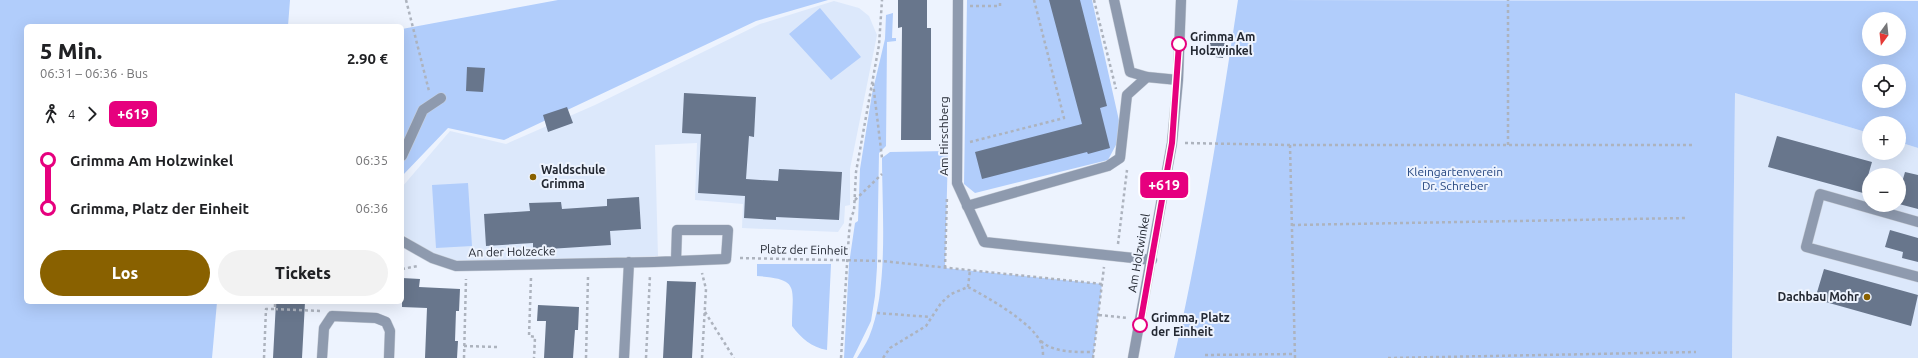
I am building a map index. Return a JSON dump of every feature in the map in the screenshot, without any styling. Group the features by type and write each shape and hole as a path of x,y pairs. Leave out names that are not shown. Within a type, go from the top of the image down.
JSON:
{"street":[{"path":"1114,0 1130,72 1146,77 1178,80"},
{"name":"Am Holzwinkel","path":"1133,358 1152,260 1172,143 1178,80 1181,0"},
{"name":"Am Hirschberg","path":"958,3 956,145 957,183 984,242 1152,260"},
{"path":"968,206 1108,166 1120,158 1127,96 1146,77"},
{"path":"404,152 423,110 441,98"},
{"path":"1918,222 1820,194 1806,247 1918,277"},
{"path":"676,261 677,230 728,230 726,259"},
{"name":"An der Holzecke","path":"404,242 432,258 456,266 588,264 726,259"},
{"path":"624,358 629,262"},
{"path":"322,358 324,328 332,316 376,318 386,322 390,331 389,358"}],"path":[{"path":"406,0 432,104"},
{"path":"841,358 849,233 851,217 854,211 856,172 879,45 882,0"},
{"path":"958,3 1000,6 1000,0"},
{"path":"956,145 1064,118 1034,0"},
{"path":"1094,0 1117,91"},
{"path":"1508,0 1508,145"},
{"path":"873,79 882,158"},
{"path":"1172,143 1290,145 1693,145"},
{"path":"1290,145 1296,358"},
{"path":"1117,256 1127,162 1120,158"},
{"path":"855,200 882,174"},
{"path":"945,268 947,190"},
{"path":"1292,225 1686,218"},
{"path":"1093,358 1105,255"},
{"name":"Platz der Einheit","path":"726,259 847,259 882,261 1102,284"},
{"path":"699,260 706,289 702,358"},
{"path":"646,358 650,262"},
{"path":"586,358 588,264"},
{"path":"532,265 529,336 535,337 534,358"},
{"path":"464,358 466,266"},
{"path":"968,287 970,270"},
{"path":"882,358 890,348 926,326 940,304 951,294 968,287"},
{"path":"968,287 997,303 1022,321 1045,345 1060,349 1094,352"},
{"path":"264,358 266,309 275,309 275,304"},
{"path":"705,312 734,358"},
{"path":"877,314 931,317"},
{"path":"1099,315 1141,320"},
{"path":"1041,341 1043,358"},
{"path":"464,346 498,347"},
{"path":"1388,358 1696,352"},
{"path":"1205,355 1295,354"}],"shaded area":[{"path":"834,1 859,8 869,16 877,35 850,169 850,205 845,206 844,223 838,232 742,228 743,204 695,200 697,143 655,145 658,256 470,262 446,260 431,253 404,235 404,185 450,131 506,144 595,105 760,24"},
{"path":"1735,93 1862,131 1862,160 1906,160 1906,144 1918,148 1918,358 1732,358"}],"green space":[{"path":"0,0 290,0 288,24 24,24 24,304 217,304 212,358 0,358"},
{"path":"558,0 828,0 756,21 504,140 448,128 404,174 404,29"},
{"path":"967,0 1092,0 1120,125 1117,143 1108,160 975,193 964,184"},
{"name":"Kleingartenverein Dr. Schreber","path":"1238,0 1918,1 1918,148 1906,144 1906,116 1862,116 1862,131 1735,93 1732,358 1174,358 1184,313 1217,135"},
{"path":"820,8 861,57 831,80 789,34"},
{"path":"893,13 892,38 896,38 896,41 887,42 886,146 879,153 875,296 871,321 853,358 844,358 849,264 855,223 858,221 860,169 872,94 885,39 886,15"},
{"path":"948,151 945,268 1102,284 1093,358 857,358 869,337 875,318 882,273 882,158 890,152"},
{"path":"468,183 472,246 436,248 432,185"},
{"path":"757,264 831,264 827,350 812,345 803,339 796,331 792,326 793,294 791,288 787,283 781,280 771,277 757,276"}],"building":[{"path":"898,0 927,0 927,28 931,28 931,140 901,140 902,27 898,28"},
{"path":"1049,0 1080,0 1107,106 1100,108 1110,148 1088,154 1087,152 982,179 975,152 1082,124"},
{"path":"1210,37 1225,39 1223,58 1207,56"},
{"path":"467,67 485,68 483,92 466,91"},
{"path":"684,93 756,97 754,137 749,136 746,179 778,181 779,169 842,172 839,220 776,217 776,220 744,218 745,196 698,193 701,134 682,133"},
{"path":"567,107 573,123 548,132 543,115"},
{"path":"1777,136 1872,162 1870,168 1862,168 1862,193 1768,167"},
{"path":"1906,172 1918,175 1918,209 1906,206"},
{"path":"639,197 641,229 610,231 611,245 533,250 533,243 486,246 484,214 530,211 529,203 561,202 562,209 607,206 607,199"},
{"path":"1890,230 1918,238 1918,262 1902,258 1903,252 1885,247"},
{"name":"Dachbau Mohr","path":"1824,269 1918,295 1911,326 1815,299"},
{"path":"404,278 420,279 419,287 460,289 459,311 456,311 455,341 458,341 457,358 425,358 427,308 402,307 402,304 404,304"},
{"path":"667,281 696,282 692,358 663,358"},
{"path":"276,304 305,304 302,358 273,358"},
{"path":"538,305 579,307 578,330 575,330 573,358 544,358 546,321 537,321"}],"bus line":[{"name":"+619","path":"1140,325 1172,143 1178,80 1179,44"}],"place":[{"name":"Grimma Am Holzwinkel","path":"1179,44"},
{"name":"Waldschule Grimma","path":"533,177"},
{"name":"Dachbau Mohr","path":"1867,297"},
{"name":"Grimma, Platz der Einheit","path":"1140,325"}]}
